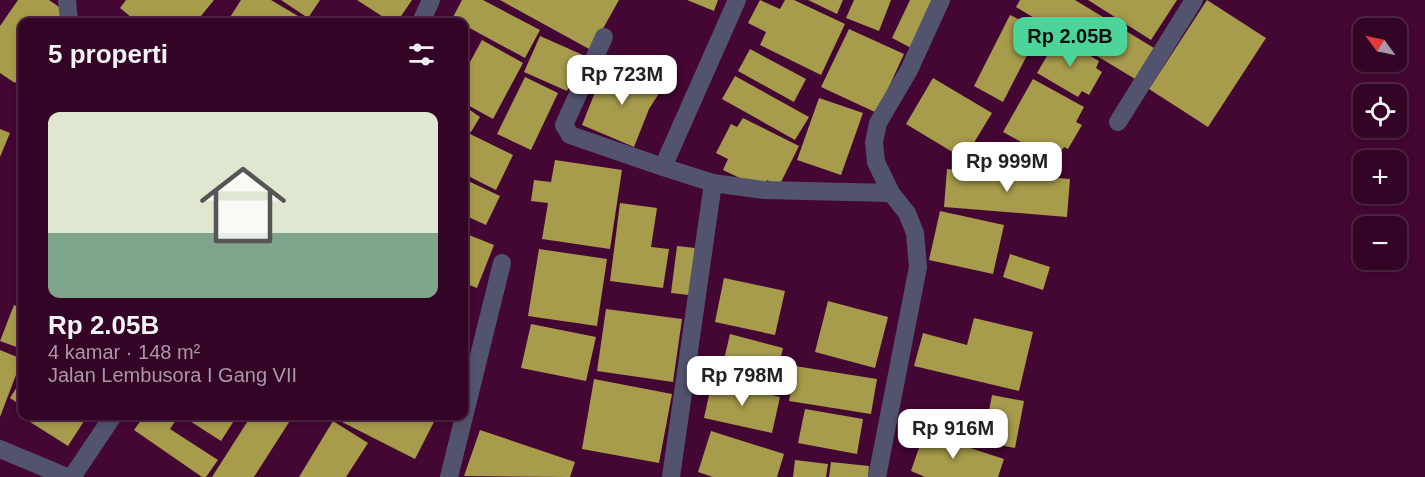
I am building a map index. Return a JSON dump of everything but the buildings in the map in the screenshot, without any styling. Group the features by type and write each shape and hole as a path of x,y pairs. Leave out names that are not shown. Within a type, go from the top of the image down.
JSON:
{"street":[{"path":"67,0 69,18"},
{"path":"423,18 431,0"},
{"path":"663,167 737,0"},
{"path":"877,477 918,267 915,233 876,162 874,142 878,123 909,70 941,0"},
{"path":"1118,122 1194,0"},
{"path":"604,37 564,125 570,135 713,183 764,190 891,193"},
{"path":"671,477 713,183"},
{"path":"468,400 502,263"},
{"path":"72,477 110,420"},
{"path":"449,477 463,420"},
{"path":"0,449 67,477"}]}
